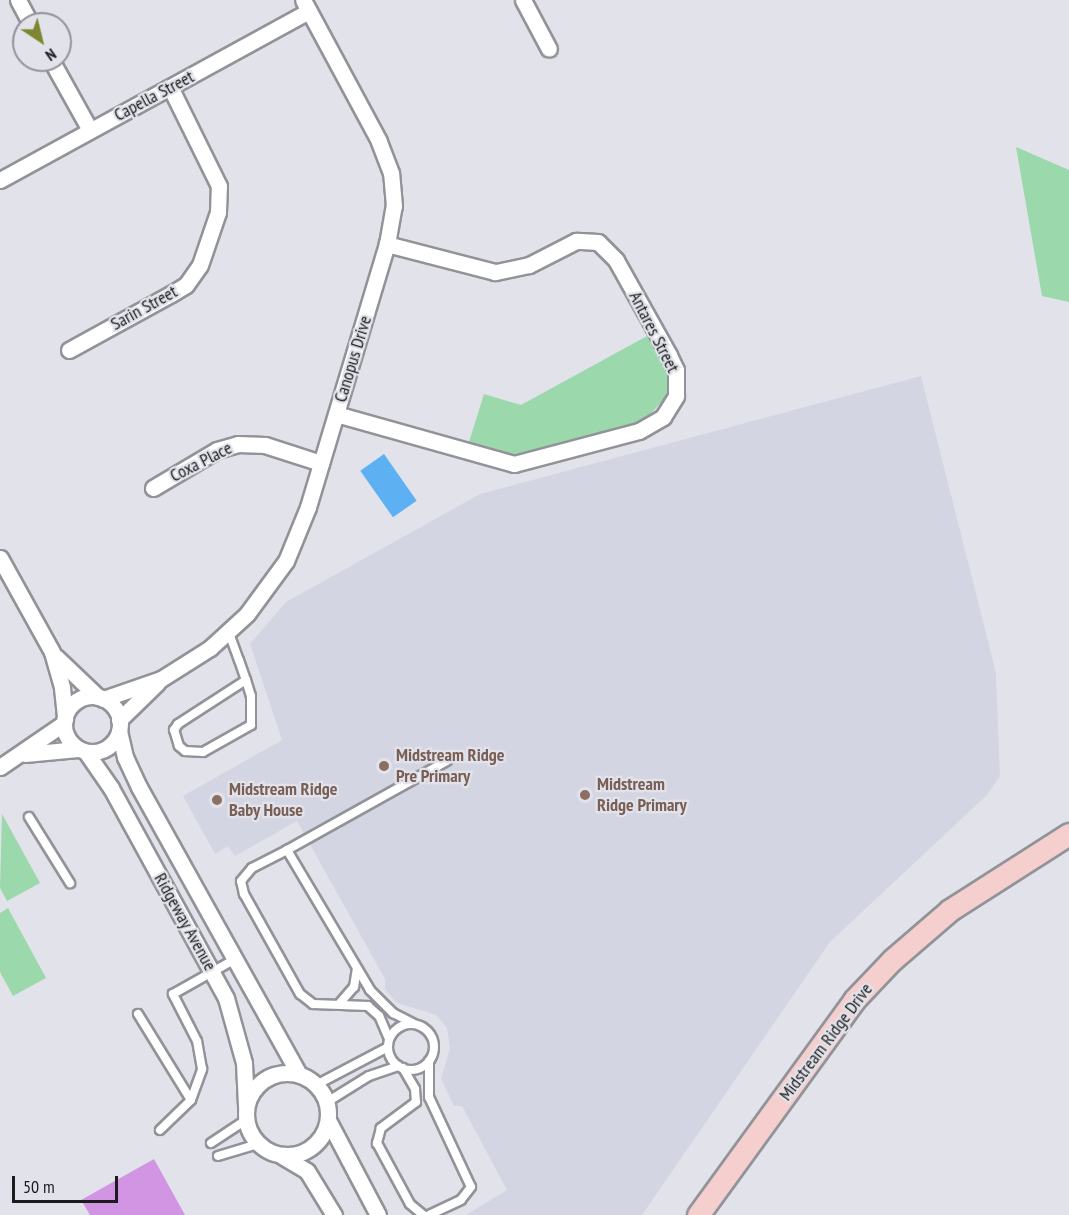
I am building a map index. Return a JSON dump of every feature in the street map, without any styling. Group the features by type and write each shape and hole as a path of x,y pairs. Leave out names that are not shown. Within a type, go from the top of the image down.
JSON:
{"street":[{"path":"523,0 549,49"},
{"name":"Capella Street","path":"0,180 170,87 306,5"},
{"name":"Canopus Drive","path":"119,725 161,679 229,633 266,592 286,561 321,463 387,244 394,206 391,173 380,141 306,5"},
{"path":"58,72 90,130"},
{"name":"Sarin Street","path":"69,350 186,285 200,265 218,212 219,186 211,163 170,87"},
{"name":"Antares Street","path":"336,414 514,464 639,431 663,417 676,396 676,370 669,356 616,260 598,242 576,241 529,265 495,272 387,244"},
{"name":"Coxa Place","path":"153,488 217,450 238,444 265,445 321,463"},
{"path":"0,558 52,652 62,688 66,736 82,750"},
{"path":"19,756 47,749 103,750 119,725 111,704 100,698 52,652"},
{"name":"Canopus Drive","path":"100,698 161,679"},
{"path":"0,767 19,756 64,721 73,704 100,698"},
{"name":"Ridgeway Avenue","path":"119,725 125,757 139,787 299,1074"},
{"name":"Ridgeway Avenue","path":"82,750 111,788 212,971 239,1036 246,1113"},
{"name":"Midstream Ridge Drive","path":"698,1215 854,1000 884,968 950,910 1069,834"},
{"path":"334,1215 307,1171 258,1144 246,1113 251,1093 272,1075 299,1074 316,1085 327,1102 328,1120 378,1215"},
{"path":"280,1155 306,1151 316,1144 328,1120"}],"lane":[{"path":"229,633 246,680 254,710 251,725 203,752 185,751 179,746 174,730 178,724 246,680"},
{"path":"423,1215 410,1204 377,1143 381,1128 416,1102 415,1089 388,1043 374,1010 361,1004 313,1004 300,994 244,894 243,875 447,761"},
{"path":"29,817 70,883"},
{"path":"287,850 357,967 383,1005 413,1023 421,1025 432,1037 435,1045 429,1061 429,1097 471,1187 460,1200 429,1215"},
{"path":"160,1130 191,1100 202,1069 201,1057 173,994 235,958"},
{"path":"338,1005 351,994 357,967"},
{"path":"138,1014 191,1100"},
{"path":"316,1085 388,1043 394,1030 413,1023"},
{"path":"327,1102 369,1076 401,1067 422,1067 429,1061"},
{"path":"211,1143 246,1113"},
{"path":"218,1156 258,1144"}],"shaded area":[{"name":"Midstream Ridge Primary","path":"921,376 996,673 1000,776 987,795 830,942 642,1215 466,1215 507,1190 462,1106 454,1106 441,1079 450,1048 447,1028 436,1015 397,1003 385,989 385,979 297,821 235,856 228,846 215,854 183,796 282,740 250,644 286,602 480,494"}],"green space":[{"path":"1016,147 1069,170 1069,302 1042,296"},
{"path":"647,336 668,371 670,383 665,398 644,421 506,458 468,445 484,394 521,405"},
{"path":"2,814 40,883 7,901 0,888"},
{"path":"8,908 46,978 13,996 0,972 0,913"}],"water":[{"path":"384,454 417,501 393,517 360,471"}],"building":[{"path":"154,1159 185,1215 90,1215 81,1200"}],"place":[{"name":"Midstream Ridge Pre Primary","path":"384,766"},
{"name":"Midstream Ridge Primary","path":"585,795"},
{"name":"Midstream Ridge Baby House","path":"217,800"}]}
